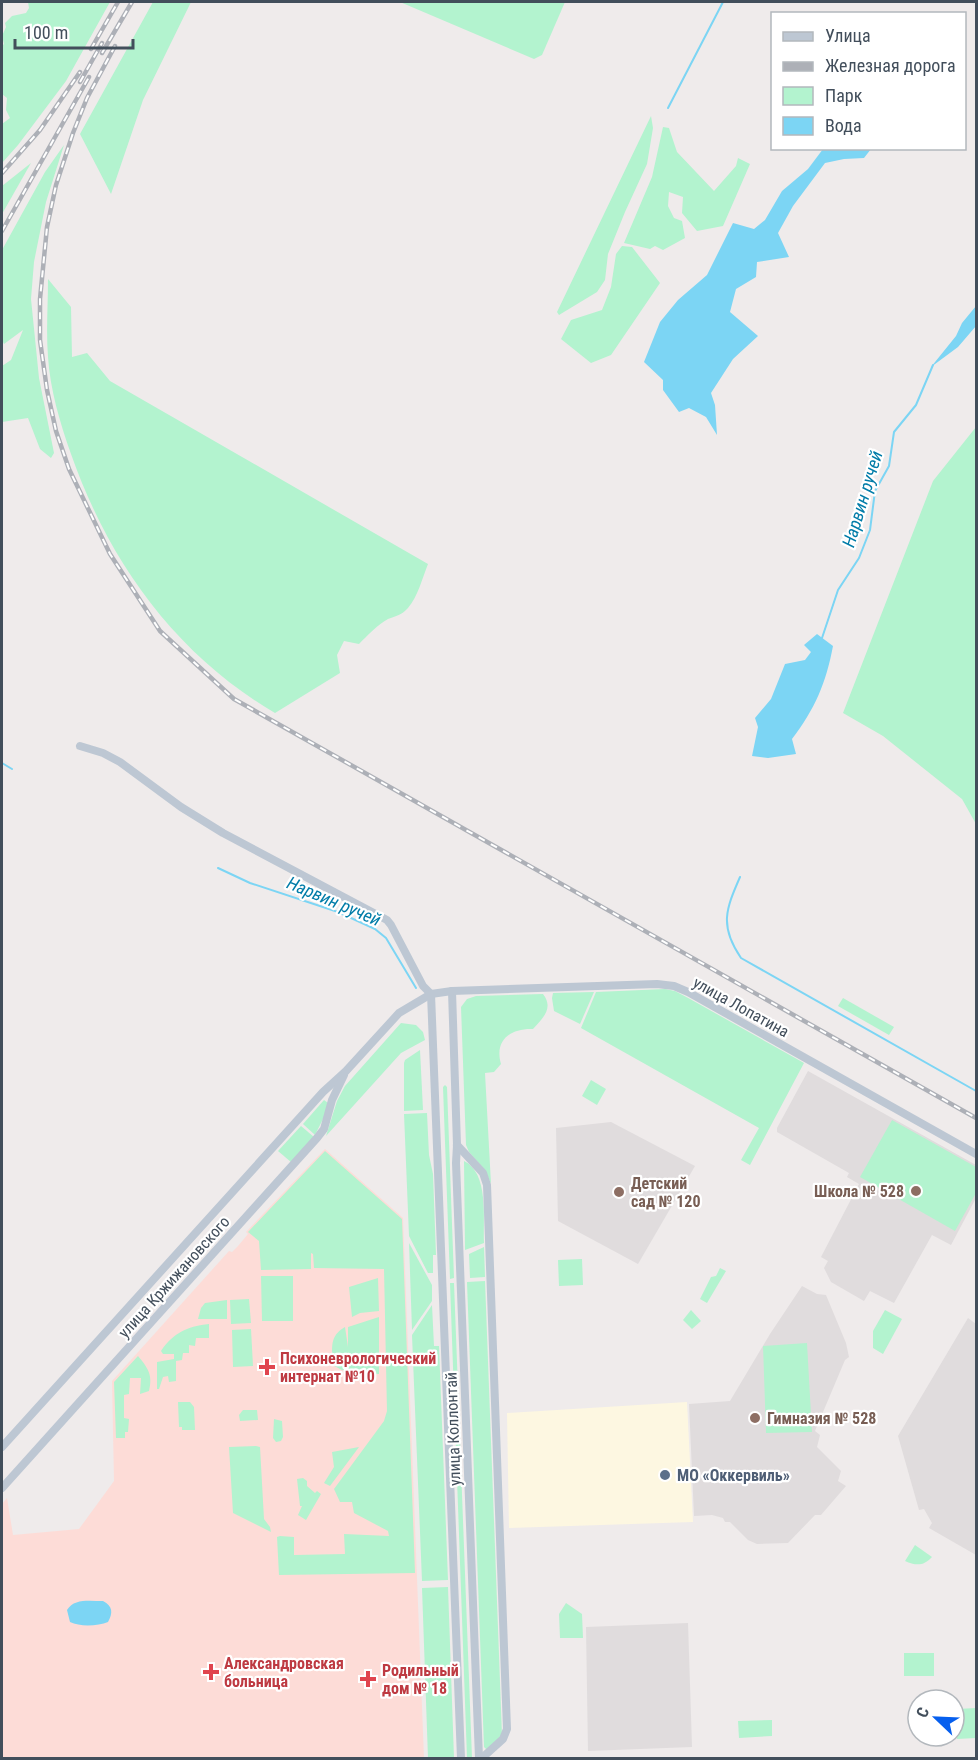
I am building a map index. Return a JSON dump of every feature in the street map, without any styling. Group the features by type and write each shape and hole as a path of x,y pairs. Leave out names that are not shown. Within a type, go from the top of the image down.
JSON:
{"street":[{"path":"80,746 103,753 120,762 181,807 223,833 387,920 392,925 423,986 431,994"},
{"name":"улица Лопатина","path":"431,994 452,991 657,984 674,986 976,1154"},
{"name":"улица Коллонтай","path":"452,991 456,1163 480,1758"},
{"name":"улица Кржижановского","path":"2,1447 323,1092 346,1071 399,1013 431,994"},
{"name":"улица Коллонтай","path":"431,994 461,1758"},
{"name":"улица Кржижановского","path":"2,1488 317,1138 324,1129 332,1100 346,1071"},
{"path":"323,1092 332,1100"},
{"path":"457,1145 485,1178 492,1306 507,1729 503,1739 480,1758"}],"shaded area":[{"name":"Школа № 528","path":"808,1071 976,1165 976,1198 951,1245 932,1235 894,1303 870,1291 864,1301 831,1282 824,1268 828,1261 821,1257 859,1184 847,1177 849,1173 777,1132 777,1128"},
{"name":"Детский сад № 120","path":"611,1122 695,1166 638,1264 558,1221 556,1128"},
{"path":"325,1149 403,1218 424,1758 2,1758 2,1504 7,1498 13,1535 79,1529 114,1481 112,1381 229,1251 232,1252 238,1246 248,1234 246,1232"},
{"name":"Гимназия № 528","path":"802,1286 817,1294 826,1295 846,1343 849,1357 845,1360 815,1431 820,1435 817,1447 841,1471 838,1481 846,1486 821,1515 815,1515 788,1543 757,1544 748,1540 723,1518 712,1515 694,1516 689,1404 730,1401"},
{"path":"968,1318 976,1324 976,1555 929,1528 932,1523 924,1509 919,1510 898,1436"},
{"path":"687,1402 693,1522 509,1528 507,1413"},
{"path":"688,1623 692,1747 588,1751 586,1627"}],"green space":[{"path":"28,2 110,2 66,81 2,163 2,124 10,118 6,110 7,98 2,94 2,46 4,44 2,36 6,27 5,23 12,16 26,13 29,8"},
{"path":"153,2 191,2 143,100 111,194 80,134"},
{"path":"400,2 565,2 542,55 534,59"},
{"path":"651,116 653,128 647,164 608,254 605,280 597,292 559,315 557,312"},
{"path":"663,127 669,128 677,152 714,191 736,166 738,158 750,164 723,226 697,231 682,213 683,197 669,192 668,206 674,218 682,221 685,238 663,250 655,246 650,249 624,243 652,177"},
{"path":"64,145 46,202 34,262 31,299 39,378 54,453 51,458 40,449 28,418 2,422 2,366 11,360 23,330 4,344 2,340 2,250 45,172"},
{"path":"31,163 2,214 2,186"},
{"path":"622,246 632,247 660,283 611,355 591,363 561,339 571,320 602,310 611,287 616,254"},
{"path":"48,279 71,307 72,357 87,353 110,381 428,564 417,593 406,610 380,624 359,644 344,641 337,655 340,673 275,713 206,663 150,602 126,568 105,532 87,494 63,430 49,369"},
{"path":"976,427 976,824 962,799 883,736 843,713 933,481"},
{"path":"665,989 675,991 804,1063 750,1165 741,1160 759,1128 581,1028 596,992"},
{"path":"594,992 580,1024 554,1011 553,993"},
{"path":"543,994 547,1004 546,1013 533,1029 511,1033 506,1037 500,1048 501,1064 494,1072 485,1073 491,1184 485,1170 469,1152 466,1145 461,1007 467,999 476,996"},
{"path":"843,998 894,1027 889,1035 838,1006"},
{"path":"401,1023 416,1025 423,1032 425,1040 401,1053 326,1136 337,1101 345,1086"},
{"path":"420,1050 423,1110 404,1111 404,1063"},
{"path":"591,1080 606,1089 597,1105 582,1096"},
{"path":"445,1085 447,1087 454,1278 450,1279 443,1087"},
{"path":"324,1100 328,1103 326,1113 315,1135 303,1124"},
{"path":"427,1113 429,1155 433,1174 436,1255 433,1255 433,1273 428,1273 409,1236 404,1114"},
{"path":"892,1120 976,1167 976,1193 955,1231 860,1177"},
{"path":"301,1126 314,1137 291,1162 278,1151"},
{"path":"325,1151 402,1219 415,1573 279,1575 277,1537 294,1537 294,1555 345,1554 344,1534 389,1536 388,1531 354,1513 352,1502 340,1502 334,1489 384,1421 387,1411 384,1269 314,1268 311,1253 311,1269 261,1270 259,1241 248,1232"},
{"path":"464,1161 478,1175 483,1197 484,1221 484,1243 465,1250"},
{"path":"409,1243 432,1285 432,1301 412,1330"},
{"path":"484,1247 485,1277 470,1278 469,1254"},
{"path":"582,1259 583,1285 559,1286 558,1260"},
{"path":"720,1268 726,1271 707,1303 700,1299 711,1277 716,1276"},
{"path":"261,1276 293,1276 293,1321 262,1321"},
{"path":"378,1278 379,1311 360,1313 352,1317 349,1287"},
{"path":"485,1281 502,1735 487,1750 484,1747 467,1282"},
{"path":"450,1283 454,1283 472,1758 467,1758"},
{"path":"249,1299 251,1323 231,1324 230,1300"},
{"path":"227,1300 227,1319 198,1319 205,1303"},
{"path":"432,1305 434,1346 439,1346 448,1580 422,1581 412,1335"},
{"path":"691,1310 701,1321 692,1329 683,1320"},
{"path":"885,1310 902,1319 883,1354 873,1348 873,1331"},
{"path":"379,1317 379,1374 355,1374 333,1365 332,1353 336,1334 345,1327 348,1347 348,1327"},
{"path":"209,1324 209,1338 196,1338 195,1346 189,1345 189,1353 183,1353 182,1360 176,1361 176,1381 169,1382 168,1376 163,1377 157,1389 157,1362 174,1359 174,1354 163,1354 161,1351 171,1339 182,1332"},
{"path":"251,1329 253,1366 233,1367 232,1330"},
{"path":"807,1343 812,1432 766,1433 763,1346"},
{"path":"138,1356 149,1372 149,1391 140,1394 141,1378 130,1378 129,1394 124,1395 124,1418 129,1419 128,1432 125,1432 125,1438 116,1438 114,1382"},
{"path":"178,1402 190,1402 194,1407 195,1430 182,1430 182,1427 179,1427"},
{"path":"243,1410 257,1410 258,1420 240,1421 239,1415"},
{"path":"274,1419 282,1421 283,1437 281,1441 276,1442 273,1438"},
{"path":"229,1447 260,1447 264,1519 271,1532 233,1513"},
{"path":"359,1447 330,1486 324,1483 334,1467 332,1452"},
{"path":"303,1478 307,1481 307,1486 315,1493 317,1491 321,1494 306,1520 298,1515 302,1506 300,1506 297,1479"},
{"path":"915,1545 932,1557 920,1564 905,1561"},
{"path":"448,1587 454,1758 428,1758 422,1588"},
{"path":"566,1603 582,1614 583,1638 560,1638 559,1614"},
{"path":"904,1653 934,1653 934,1676 904,1676"},
{"path":"976,1708 976,1738 966,1739 966,1709"},
{"path":"772,1720 772,1736 739,1738 738,1721"}],"water":[{"path":"822,150 870,150 864,158 825,163 793,206 778,233 789,257 757,262 756,277 736,289 730,312 758,336 733,359 711,393 715,405 717,435 706,417 689,408 679,412 663,390 663,380 644,362 660,322 678,300 707,275 733,223 754,229 765,220 782,191 808,169"},
{"path":"976,306 976,326 958,347 931,367 956,336 962,323"},
{"path":"817,634 833,646 819,695 792,739 796,754 768,758 752,756 758,727 755,718 771,699 785,664 805,660 811,652 804,645"},
{"path":"83,1601 103,1601 109,1605 111,1610 108,1622 79,1625 70,1622 67,1610 70,1606"}],"waterway":[{"path":"668,108 723,2"},
{"name":"Нарвин ручей","path":"822,638 838,590 859,558 870,530 875,491 889,466 894,432 916,405 933,365"},
{"name":"Нарвин ручей","path":"2,763 12,769"},
{"name":"Нарвин ручей","path":"218,868 250,883 338,912 375,929 386,938 416,988"},
{"path":"740,877 728,908 727,927 734,947 741,958 976,1091"}],"railway":[{"path":"91,49 118,2"},
{"path":"102,53 132,2"},
{"path":"80,82 102,43"},
{"path":"115,46 87,98 56,185 47,227 40,299 40,340 56,431 69,469 110,554 160,631 234,699 976,1118"},
{"path":"2,173 40,130 80,72"},
{"path":"2,231 89,77"}],"place":[{"name":"Школа № 528","path":"916,1191"},
{"name":"Детский сад № 120","path":"619,1192"},
{"name":"Психоневрологический интернат №10","path":"267,1367"},
{"name":"Гимназия № 528","path":"755,1418"},
{"name":"МО «Оккервиль»","path":"665,1475"},
{"name":"Александровская больница","path":"211,1672"},
{"name":"Родильный дом № 18","path":"368,1679"}]}
